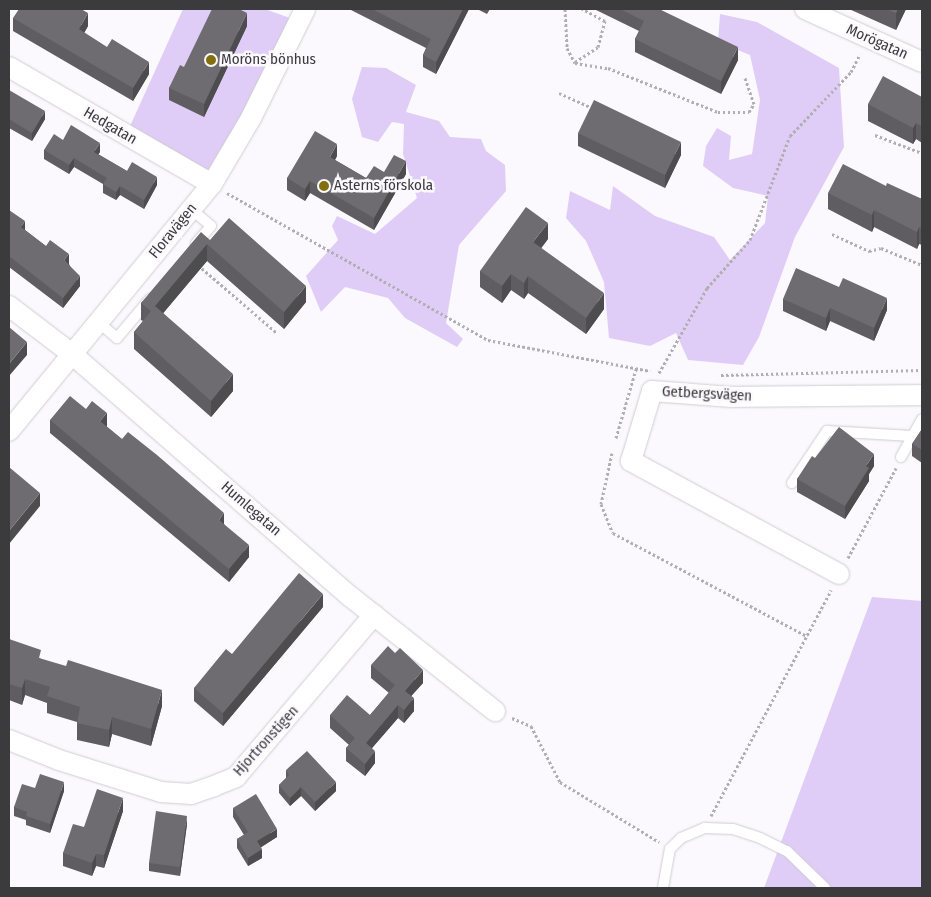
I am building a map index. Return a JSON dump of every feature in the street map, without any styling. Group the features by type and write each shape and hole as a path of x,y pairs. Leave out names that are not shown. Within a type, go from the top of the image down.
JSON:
{"street":[{"name":"Floravägen","path":"9,431 212,184 255,110 305,9"},
{"name":"Morögatan","path":"805,9 922,62"},
{"name":"Hedgatan","path":"9,67 212,184"},
{"name":"Humlegatan","path":"9,306 72,354 374,615 496,711"},
{"name":"Getbergsvägen","path":"839,574 630,461 652,391 732,396 922,395"},
{"name":"Hjortronstigen","path":"9,740 59,760 160,792 191,794 236,777 374,615"}],"lane":[{"path":"187,255 211,226 191,209"},
{"path":"98,322 117,338 155,292"},
{"path":"902,457 922,419"},
{"path":"792,483 827,430 912,436"},
{"path":"663,888 670,848 682,838 705,828 733,829 760,838 787,851 825,888"}],"path":[{"path":"565,9 567,48 574,63"},
{"path":"574,63 598,47 605,22 582,9"},
{"path":"659,373 707,288 750,240 790,136 851,72 868,37"},
{"path":"574,63 608,68 718,112 749,112 754,104 746,78"},
{"path":"559,93 595,109"},
{"path":"874,135 922,153"},
{"path":"212,184 488,340 668,374"},
{"path":"832,234 870,251 881,248 922,265"},
{"path":"187,255 277,333"},
{"path":"636,369 608,466 600,504 613,533 807,636"},
{"path":"717,376 922,370"},
{"path":"705,828 902,457"},
{"path":"496,711 531,726 560,782 670,848"}],"shaded area":[{"path":"183,9 265,9 301,22 212,184 126,135"},
{"path":"720,14 757,22 839,68 844,147 795,237 759,337 743,365 688,360 676,333 650,346 609,338 604,282 586,241 566,218 570,191 610,210 613,186 655,216 714,237 730,260 765,223 768,196 733,188 703,166 706,146 717,128 731,136 729,160 752,154 760,100 750,55 718,42"},
{"path":"362,67 386,68 416,85 406,112 439,121 450,137 481,139 486,151 505,165 506,191 459,245 446,323 463,339 457,347 405,318 388,298 345,287 321,312 306,276 338,240 332,226 337,216 375,234 417,198 403,154 404,124 392,122 378,142 362,137 352,99"},
{"path":"872,597 922,601 922,888 764,888"}],"building":[{"path":"19,9 81,9 88,13 79,29 107,47 112,39 149,62 133,88 13,18"},
{"name":"Moröns bönhus","path":"212,9 239,9 247,13 204,104 169,88 180,65 184,67"},
{"path":"372,9 463,9 436,62 423,55 431,39"},
{"path":"620,9 659,9 738,47 721,81 635,39 644,21"},
{"path":"886,9 898,9 896,13"},
{"path":"883,76 922,97 922,126 916,123 913,128 868,104"},
{"path":"9,90 45,111 32,133 9,119"},
{"path":"594,100 681,142 665,175 578,133"},
{"path":"71,125 100,143 94,152 127,171 132,162 157,177 144,200 120,186 116,192 103,184 107,178 74,158 69,165 44,150 54,134 63,140"},
{"name":"Asterns förskola","path":"315,131 337,144 330,157 366,178 374,166 384,172 394,155 406,161 374,218 310,181 305,189 287,178"},
{"path":"843,164 886,186 887,183 922,199 922,228 919,227 917,232 874,210 872,215 828,193"},
{"path":"526,207 548,223 533,242 604,293 586,318 528,276 524,283 511,274 502,286 480,271"},
{"path":"9,210 25,221 21,227 46,246 50,240 69,254 64,260 80,276 63,298 9,256"},
{"path":"229,218 306,286 284,312 207,244 155,306 233,374 211,401 134,332 151,311 141,303 201,232 210,240"},
{"path":"796,268 839,287 843,278 887,298 874,328 830,308 826,318 783,299"},
{"path":"9,327 27,342 9,364"},
{"path":"70,396 86,409 92,401 107,413 100,421 122,439 128,432 224,513 219,520 249,545 229,569 50,420"},
{"path":"839,427 874,454 866,466 869,468 845,506 797,479 812,456 815,458"},
{"path":"922,429 922,450 912,444"},
{"path":"9,467 40,493 9,531"},
{"path":"299,573 323,594 223,713 194,688 226,649 232,654"},
{"path":"9,639 41,650 39,658 66,666 68,660 162,690 151,729 112,717 109,730 77,723 80,707 47,696 50,687 25,679 22,688 9,684"},
{"path":"388,646 395,653 400,648 423,670 405,691 414,698 404,710 398,705 366,743 375,751 365,764 346,748 355,738 330,715 347,695 370,715 395,685 371,665"},
{"path":"307,751 336,782 315,802 301,787 290,798 279,785 289,775 286,770"},
{"path":"40,774 64,782 50,824 26,816 27,812 14,807 22,784 35,788"},
{"path":"97,789 123,798 104,855 96,854 92,863 63,853 73,824 84,827"},
{"path":"256,794 277,829 257,841 262,849 248,858 237,839 248,832 233,808"},
{"path":"156,811 187,816 180,867 149,863"}],"place":[{"name":"Moröns bönhus","path":"211,60"},
{"name":"Asterns förskola","path":"324,186"}]}
